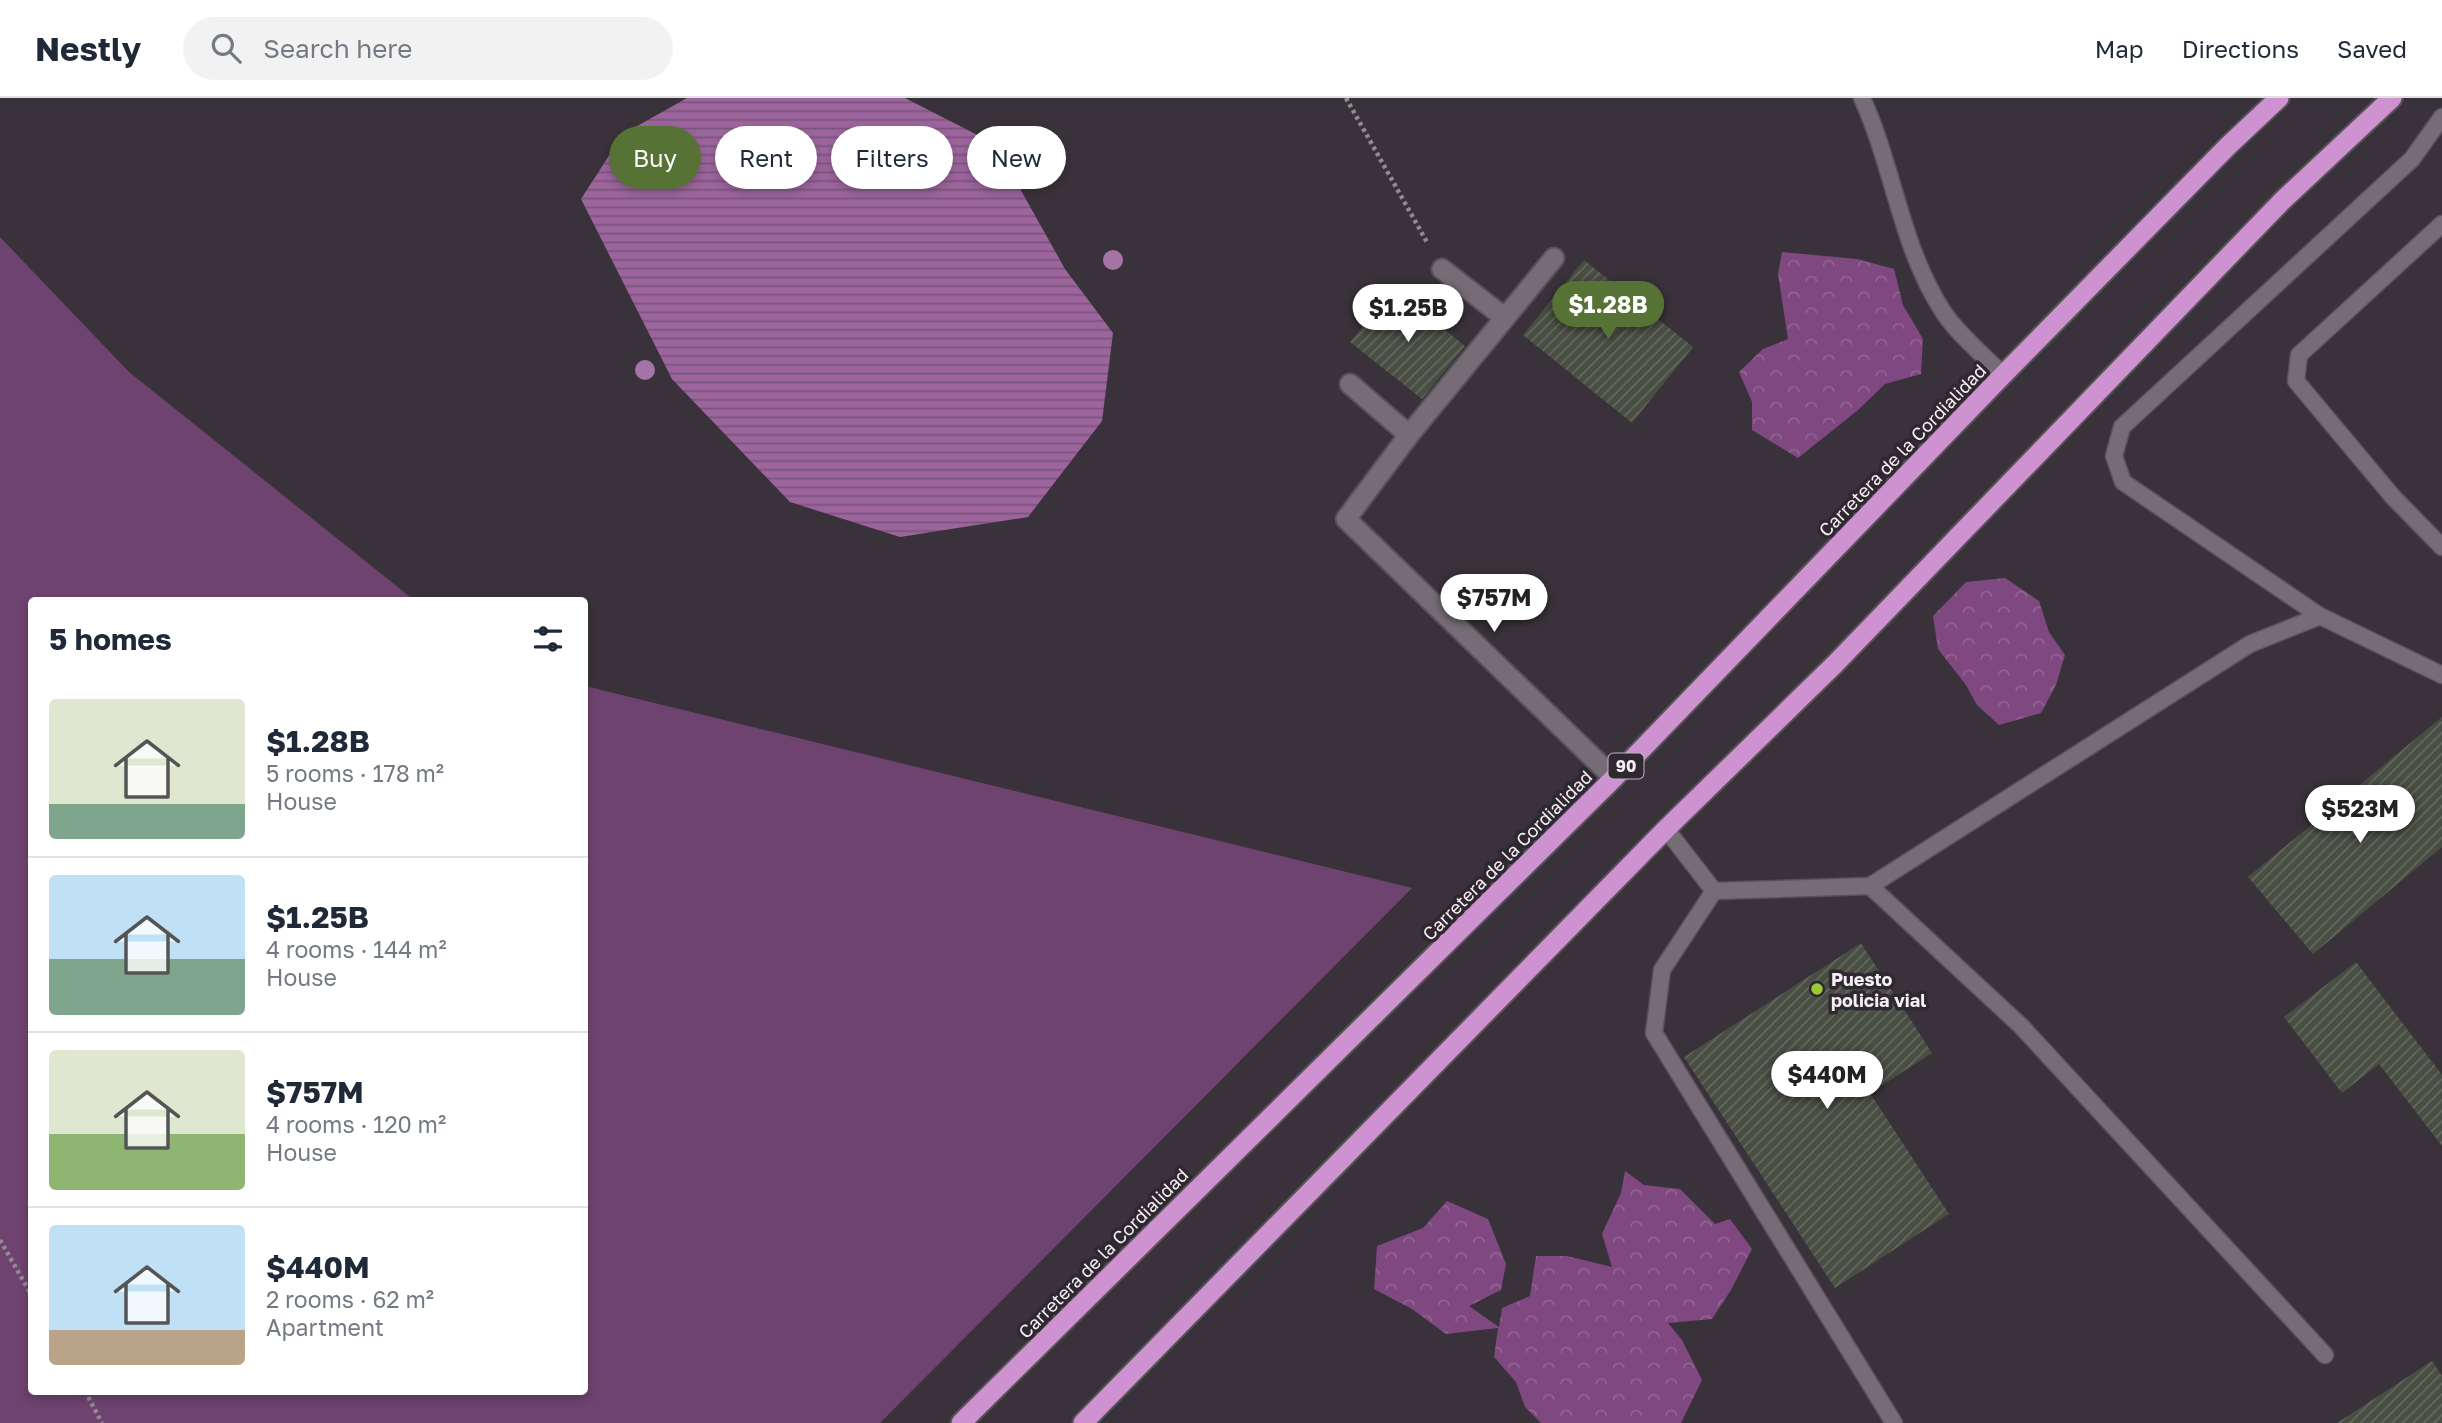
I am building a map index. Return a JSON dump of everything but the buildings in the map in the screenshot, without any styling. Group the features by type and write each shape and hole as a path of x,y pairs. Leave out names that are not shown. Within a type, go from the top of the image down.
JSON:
{"highway":[{"name":"Carretera de la Cordialidad","path":"961,1423 1614,778 2003,376 2228,146 2279,98"},
{"path":"1083,1423 1666,830 1835,664 2282,201 2392,98"}],"street":[{"path":"1554,258 1409,435 1346,519 1614,778"},
{"path":"1442,269 1504,318"},
{"path":"1350,384 1409,435"}],"lane":[{"path":"1862,98 1873,122 1916,261 1945,314 2003,376"},
{"path":"2442,117 2412,159 2122,427 2114,456 2123,482 2320,616 2442,675"},
{"path":"2442,224 2299,355 2296,381 2393,497 2442,547"},
{"path":"1714,891 1870,886 2250,644 2320,616"},
{"path":"1666,830 1714,891"},
{"path":"1870,886 2021,1026 2325,1355"},
{"path":"1714,891 1662,970 1654,1033 1894,1423"}],"path":[{"path":"1346,98 1442,269"},
{"path":"0,1240 28,1289"},
{"path":"87,1395 102,1423"}],"shaded area":[{"path":"687,98 905,98 967,130 967,189 1020,189 1065,269 1113,333 1102,421 1028,517 900,537 790,502 672,379 581,199 609,156 609,189 701,189 701,126 637,126"},
{"path":"0,237 129,372 410,597 28,597 28,1395 588,1395 588,687 1412,888 880,1423 0,1423"}],"green space":[{"path":"1782,252 1857,259 1894,269 1903,305 1923,339 1921,374 1885,384 1858,410 1798,458 1752,430 1752,402 1739,372 1763,349 1788,339 1778,274"},
{"path":"2005,578 2039,601 2049,632 2065,655 2056,685 2041,713 1999,725 1977,705 1966,685 1938,649 1933,616 1966,582"},
{"path":"1625,1171 1644,1185 1680,1189 1715,1224 1730,1219 1752,1249 1731,1290 1712,1319 1668,1323 1682,1340 1702,1380 1681,1423 1541,1423 1525,1407 1516,1382 1494,1357 1498,1328 1446,1334 1412,1309 1374,1289 1377,1246 1423,1228 1447,1201 1488,1219 1506,1264 1501,1290 1469,1306 1499,1327 1502,1308 1530,1296 1536,1256 1567,1256 1612,1267 1602,1234 1621,1193"}],"place":[{"name":"Puesto policia vial","path":"1817,989"}]}
